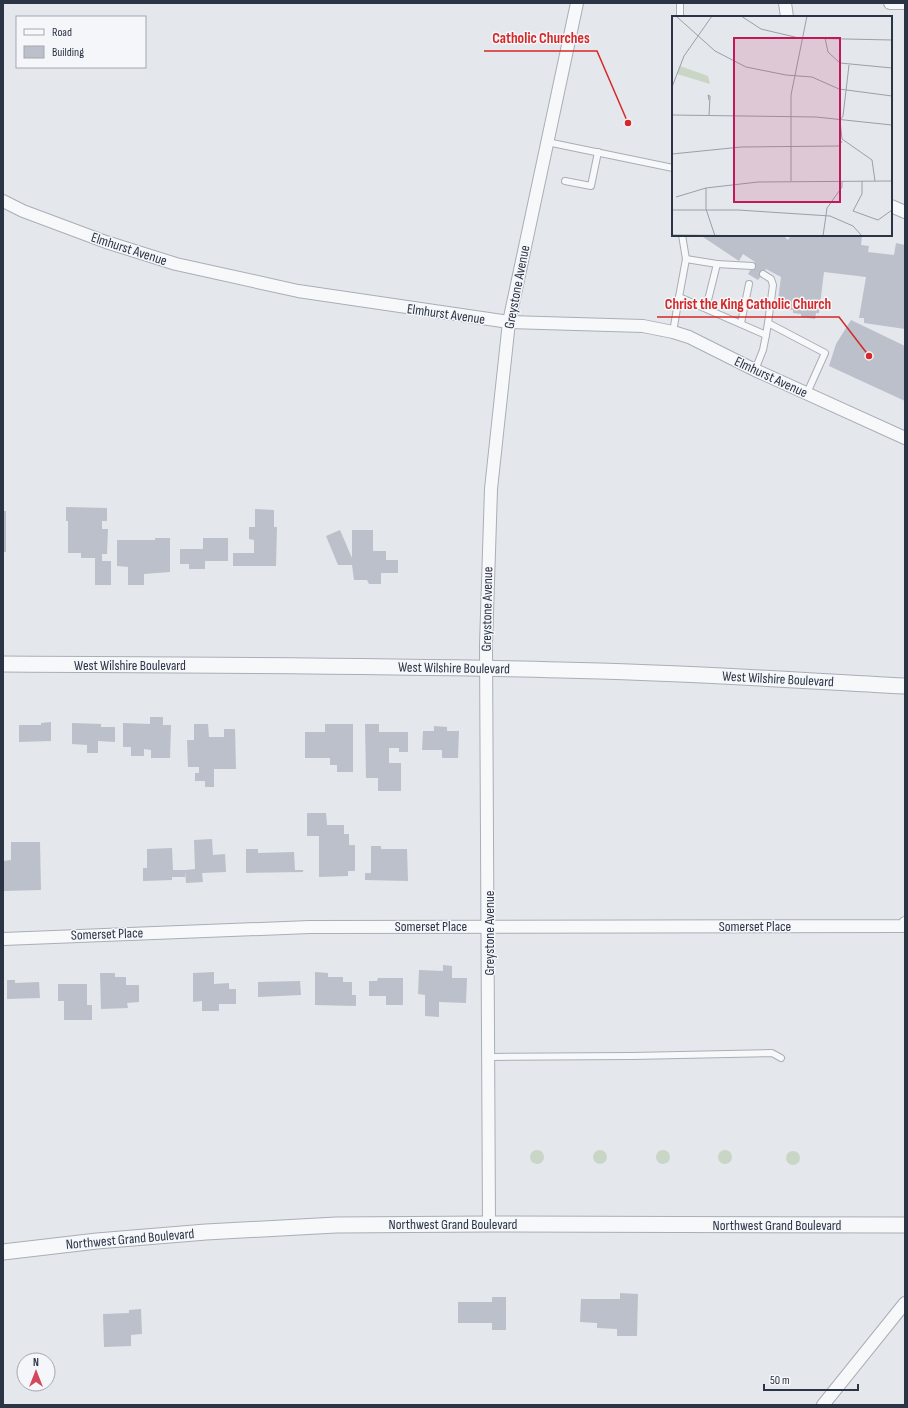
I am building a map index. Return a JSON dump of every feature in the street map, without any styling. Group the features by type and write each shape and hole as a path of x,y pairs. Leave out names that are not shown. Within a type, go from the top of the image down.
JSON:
{"street":[{"name":"Greystone Avenue","path":"489,1224 486,599 491,489 509,322 577,3"},
{"path":"785,3 787,16"},
{"path":"890,3 905,3"},
{"name":"Elmhurst Avenue","path":"3,201 23,211 106,242 176,264 219,275 298,291 509,322 628,325 673,332 689,337 755,370 905,438"},
{"path":"892,206 905,212"},
{"name":"West Wilshire Boulevard","path":"3,664 486,668 703,674 905,686"},
{"name":"Somerset Place","path":"3,939 310,927 904,925"},
{"name":"Northwest Grand Boulevard","path":"3,1252 206,1232 336,1225 905,1225"},
{"path":"823,1405 905,1303"}],"lane":[{"path":"680,3 680,16"},
{"path":"547,142 672,168"},
{"path":"565,181 590,186 598,152"},
{"path":"673,332 686,259 682,236"},
{"path":"686,259 717,264 752,266"},
{"path":"706,308 717,264"},
{"path":"755,370 763,350 773,285 771,280 763,274"},
{"path":"741,324 749,284"},
{"path":"679,298 706,308 766,335"},
{"path":"768,323 825,353 807,393"},
{"path":"489,1057 772,1053 781,1058"}],"green space":[{"path":"537,1150 542,1152 544,1157 542,1162 537,1164 532,1162 530,1157 532,1152"},
{"path":"600,1150 605,1152 607,1157 605,1162 600,1164 595,1162 593,1157 595,1152"},
{"path":"663,1150 668,1152 670,1157 668,1162 663,1164 658,1162 656,1157 658,1152"},
{"path":"725,1150 730,1152 732,1157 730,1162 725,1164 720,1162 718,1157 720,1152"},
{"path":"793,1151 798,1153 800,1158 798,1163 793,1165 788,1163 786,1158 788,1153"}],"building":[{"path":"702,236 784,236 788,240 790,236 862,236 861,245 869,246 868,252 894,255 896,243 905,245 905,329 864,323 864,318 859,318 866,277 824,272 819,313 816,313 815,319 801,317 801,314 793,313 793,310 777,308 781,277 766,269 758,280 748,274 755,262 743,254 739,261"},
{"path":"851,320 905,346 905,401 829,366 836,344"},
{"path":"66,507 107,508 107,521 102,521 102,529 108,529 107,554 102,554 102,561 111,561 111,585 95,585 95,558 81,558 81,553 68,553 68,521 66,521"},
{"path":"255,509 274,510 274,527 277,527 276,566 233,566 233,553 254,553 254,540 249,539 249,527 255,527"},
{"path":"3,511 6,511 6,552 3,552"},
{"path":"340,530 352,558 352,530 373,530 373,551 386,551 386,560 398,560 398,573 381,573 381,584 369,584 367,580 354,580 352,565 338,565 326,536"},
{"path":"155,538 170,538 170,572 144,574 144,585 128,585 128,567 117,566 117,540 155,540"},
{"path":"203,538 228,538 228,561 205,561 205,569 189,569 189,564 180,564 180,549 203,549"},
{"path":"150,717 163,717 163,725 171,725 170,758 151,758 151,750 144,749 144,756 131,756 131,747 123,747 123,723 150,724"},
{"path":"51,722 51,741 19,742 19,725 41,725 41,723"},
{"path":"72,723 101,724 101,727 115,727 115,742 98,741 98,753 87,753 87,745 72,744"},
{"path":"194,724 208,724 209,737 224,737 224,729 235,729 236,769 214,769 214,787 205,787 205,781 195,781 195,773 199,773 199,767 188,767 187,740 194,740"},
{"path":"325,724 353,724 353,772 337,772 337,765 330,765 330,758 305,758 305,732 325,732"},
{"path":"365,724 379,724 379,732 408,732 408,752 399,752 399,748 389,748 389,763 401,763 401,791 378,791 378,778 366,778"},
{"path":"434,726 447,727 447,731 459,731 458,758 442,758 442,750 422,750 423,731 434,731"},
{"path":"307,813 326,813 327,825 344,825 344,834 349,834 349,845 355,845 355,871 348,871 348,876 319,877 319,836 307,836"},
{"path":"212,839 213,855 225,854 226,872 202,873 203,882 186,883 185,870 195,869 194,840"},
{"path":"11,842 40,842 41,890 3,891 3,861 11,860"},
{"path":"371,846 381,846 381,849 407,849 408,881 365,880 365,873 371,873"},
{"path":"172,848 173,870 185,870 185,877 172,877 172,880 143,881 143,868 147,868 147,849"},
{"path":"246,849 258,849 258,853 294,852 295,870 303,870 303,872 246,873"},
{"path":"443,965 452,966 452,978 467,978 466,1003 439,1002 439,1017 425,1016 425,995 418,994 419,970 443,971"},
{"path":"214,972 214,984 229,983 229,989 236,989 236,1004 219,1004 219,1011 202,1011 202,1001 193,1002 193,973"},
{"path":"315,972 328,973 328,977 343,977 343,982 352,982 352,995 356,995 356,1006 315,1005"},
{"path":"100,973 115,973 115,977 126,977 126,985 139,985 139,1002 127,1003 128,1008 101,1009"},
{"path":"378,978 403,978 403,1005 386,1005 386,996 369,996 369,981 377,981"},
{"path":"7,980 15,980 15,983 39,982 40,998 7,999"},
{"path":"300,981 301,995 258,997 258,982"},
{"path":"58,984 87,984 87,1005 92,1005 92,1020 64,1020 64,1001 58,1001"},
{"path":"620,1293 638,1294 637,1336 617,1336 617,1329 597,1328 597,1323 580,1322 581,1299 620,1299"},
{"path":"492,1297 506,1297 506,1330 492,1330 492,1323 458,1323 458,1302 492,1302"},
{"path":"141,1309 142,1334 131,1335 131,1346 104,1347 103,1314 129,1313 129,1310"}],"place":[{"name":"Catholic Churches","path":"628,123"},
{"name":"Christ the King Catholic Church","path":"869,356"}]}
